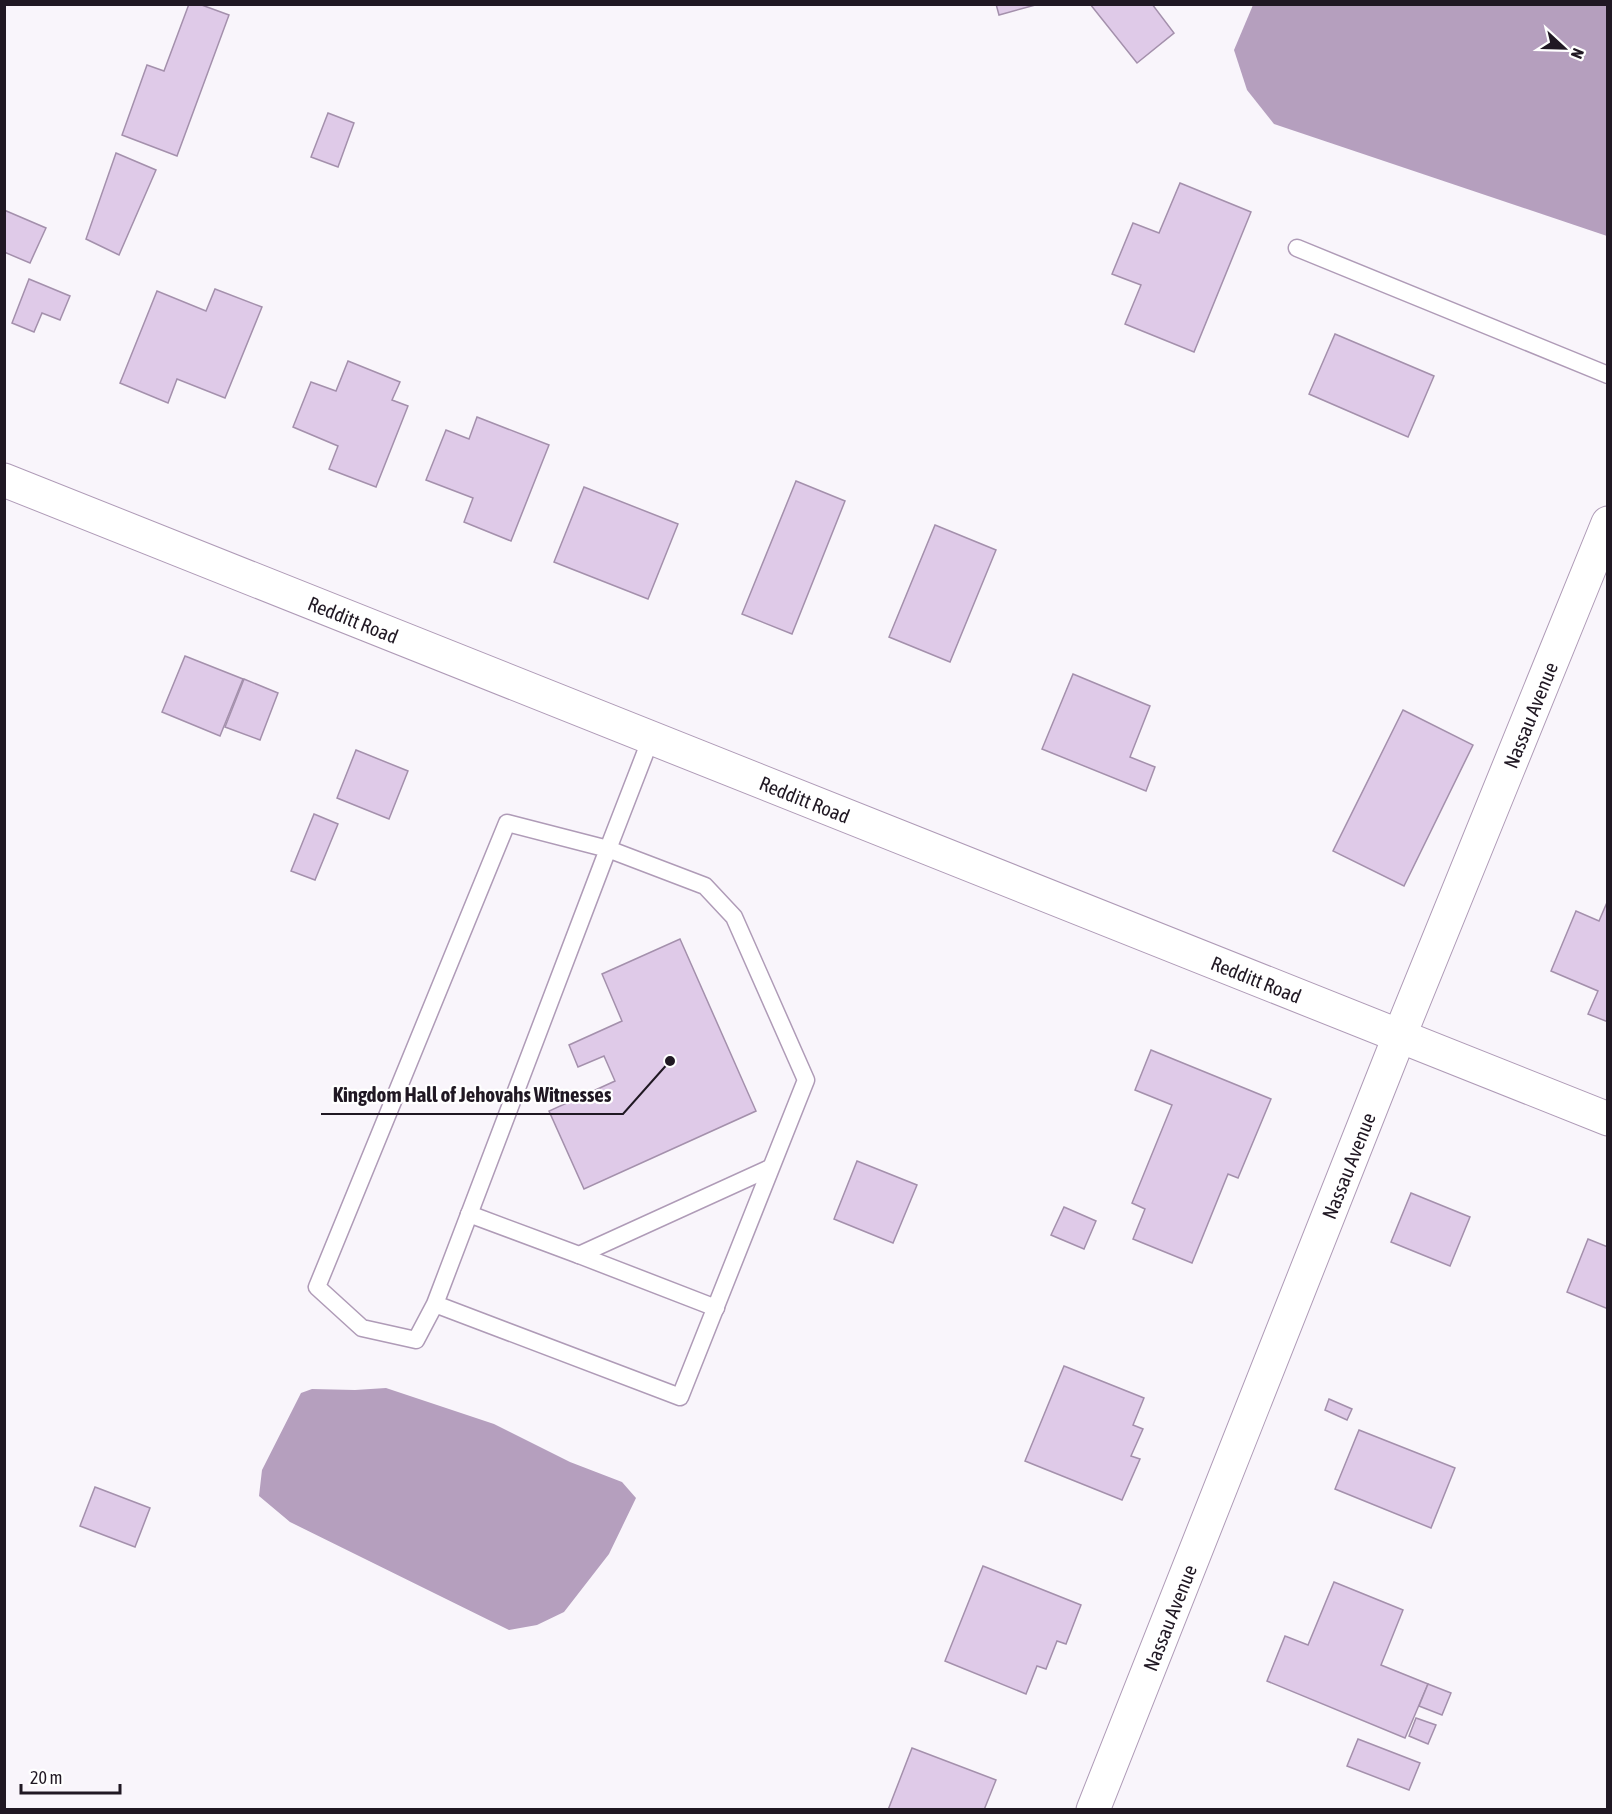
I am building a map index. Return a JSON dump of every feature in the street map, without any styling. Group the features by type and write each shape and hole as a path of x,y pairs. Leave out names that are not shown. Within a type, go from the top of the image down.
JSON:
{"street":[{"name":"Redditt Road","path":"4,480 1608,1119"},
{"name":"Nassau Avenue","path":"1092,1809 1399,1037 1608,523"}],"lane":[{"path":"1297,248 1608,375"},
{"path":"435,1304 680,1397 806,1080 734,917 705,886 608,849 507,823 317,1287 362,1328 416,1340 435,1304 608,849 651,738"},
{"path":"579,1255 771,1168"},
{"path":"469,1214 716,1308"}],"shaded area":[{"path":"1253,5 1607,5 1607,236 1274,124 1247,90 1234,50"},
{"path":"386,1388 494,1424 570,1462 622,1482 636,1498 609,1554 564,1612 537,1625 509,1630 290,1522 259,1496 262,1470 301,1393 312,1389"}],"building":[{"path":"189,4 199,4 229,15 177,156 122,135 147,65 164,71"},
{"path":"996,4 1039,4 999,15"},
{"path":"1090,4 1152,4 1174,33 1137,63"},
{"path":"328,113 354,123 338,167 311,157"},
{"path":"116,153 156,170 119,255 86,239"},
{"path":"1180,183 1251,212 1194,352 1125,324 1141,285 1112,274 1133,223 1159,233"},
{"path":"4,210 46,228 30,263 4,252"},
{"path":"29,279 70,296 60,320 42,313 34,332 12,323"},
{"path":"215,289 262,307 225,398 177,379 168,403 120,383 157,291 206,311"},
{"path":"1335,334 1434,376 1408,437 1309,394"},
{"path":"348,361 400,382 392,400 408,406 376,487 329,469 338,446 293,427 311,382 336,391"},
{"path":"477,417 549,445 511,541 464,522 473,498 426,480 446,430 469,439"},
{"path":"796,481 845,501 792,634 742,614"},
{"path":"584,487 678,524 648,599 554,562"},
{"path":"935,525 996,550 950,662 889,637"},
{"path":"185,656 243,679 220,736 162,712"},
{"path":"1073,674 1150,706 1130,757 1155,767 1146,791 1042,749"},
{"path":"244,679 278,693 260,740 225,727"},
{"path":"1403,710 1473,745 1404,886 1333,851"},
{"path":"356,750 408,771 389,819 337,798"},
{"path":"314,814 338,824 315,880 291,871"},
{"path":"1608,900 1608,1022 1588,1014 1598,991 1551,971 1576,911 1599,921"},
{"path":"680,939 756,1111 584,1189 549,1111 615,1081 604,1056 578,1067 569,1045 622,1021 602,974"},
{"path":"1151,1050 1271,1099 1238,1178 1228,1174 1192,1263 1133,1239 1145,1209 1132,1203 1172,1105 1135,1090"},
{"path":"857,1161 917,1185 893,1243 834,1219"},
{"path":"1411,1193 1470,1217 1450,1266 1391,1242"},
{"path":"1064,1207 1096,1221 1084,1249 1051,1235"},
{"path":"1588,1239 1608,1247 1608,1309 1567,1292"},
{"path":"1064,1366 1144,1398 1133,1425 1143,1429 1131,1456 1140,1459 1122,1500 1025,1461"},
{"path":"1329,1399 1352,1409 1347,1420 1325,1410"},
{"path":"1359,1430 1455,1468 1431,1528 1335,1489"},
{"path":"95,1487 150,1508 135,1547 80,1526"},
{"path":"983,1566 1081,1605 1066,1644 1057,1641 1046,1669 1037,1666 1026,1694 945,1661"},
{"path":"1334,1582 1403,1610 1381,1665 1428,1684 1405,1738 1267,1681 1285,1636 1308,1645"},
{"path":"1428,1684 1451,1693 1442,1715 1419,1706"},
{"path":"1416,1718 1436,1725 1428,1744 1409,1736"},
{"path":"1358,1739 1420,1763 1409,1790 1347,1766"},
{"path":"912,1748 996,1780 984,1810 888,1810"}],"place":[{"name":"Kingdom Hall of Jehovahs Witnesses","path":"670,1061"}]}
